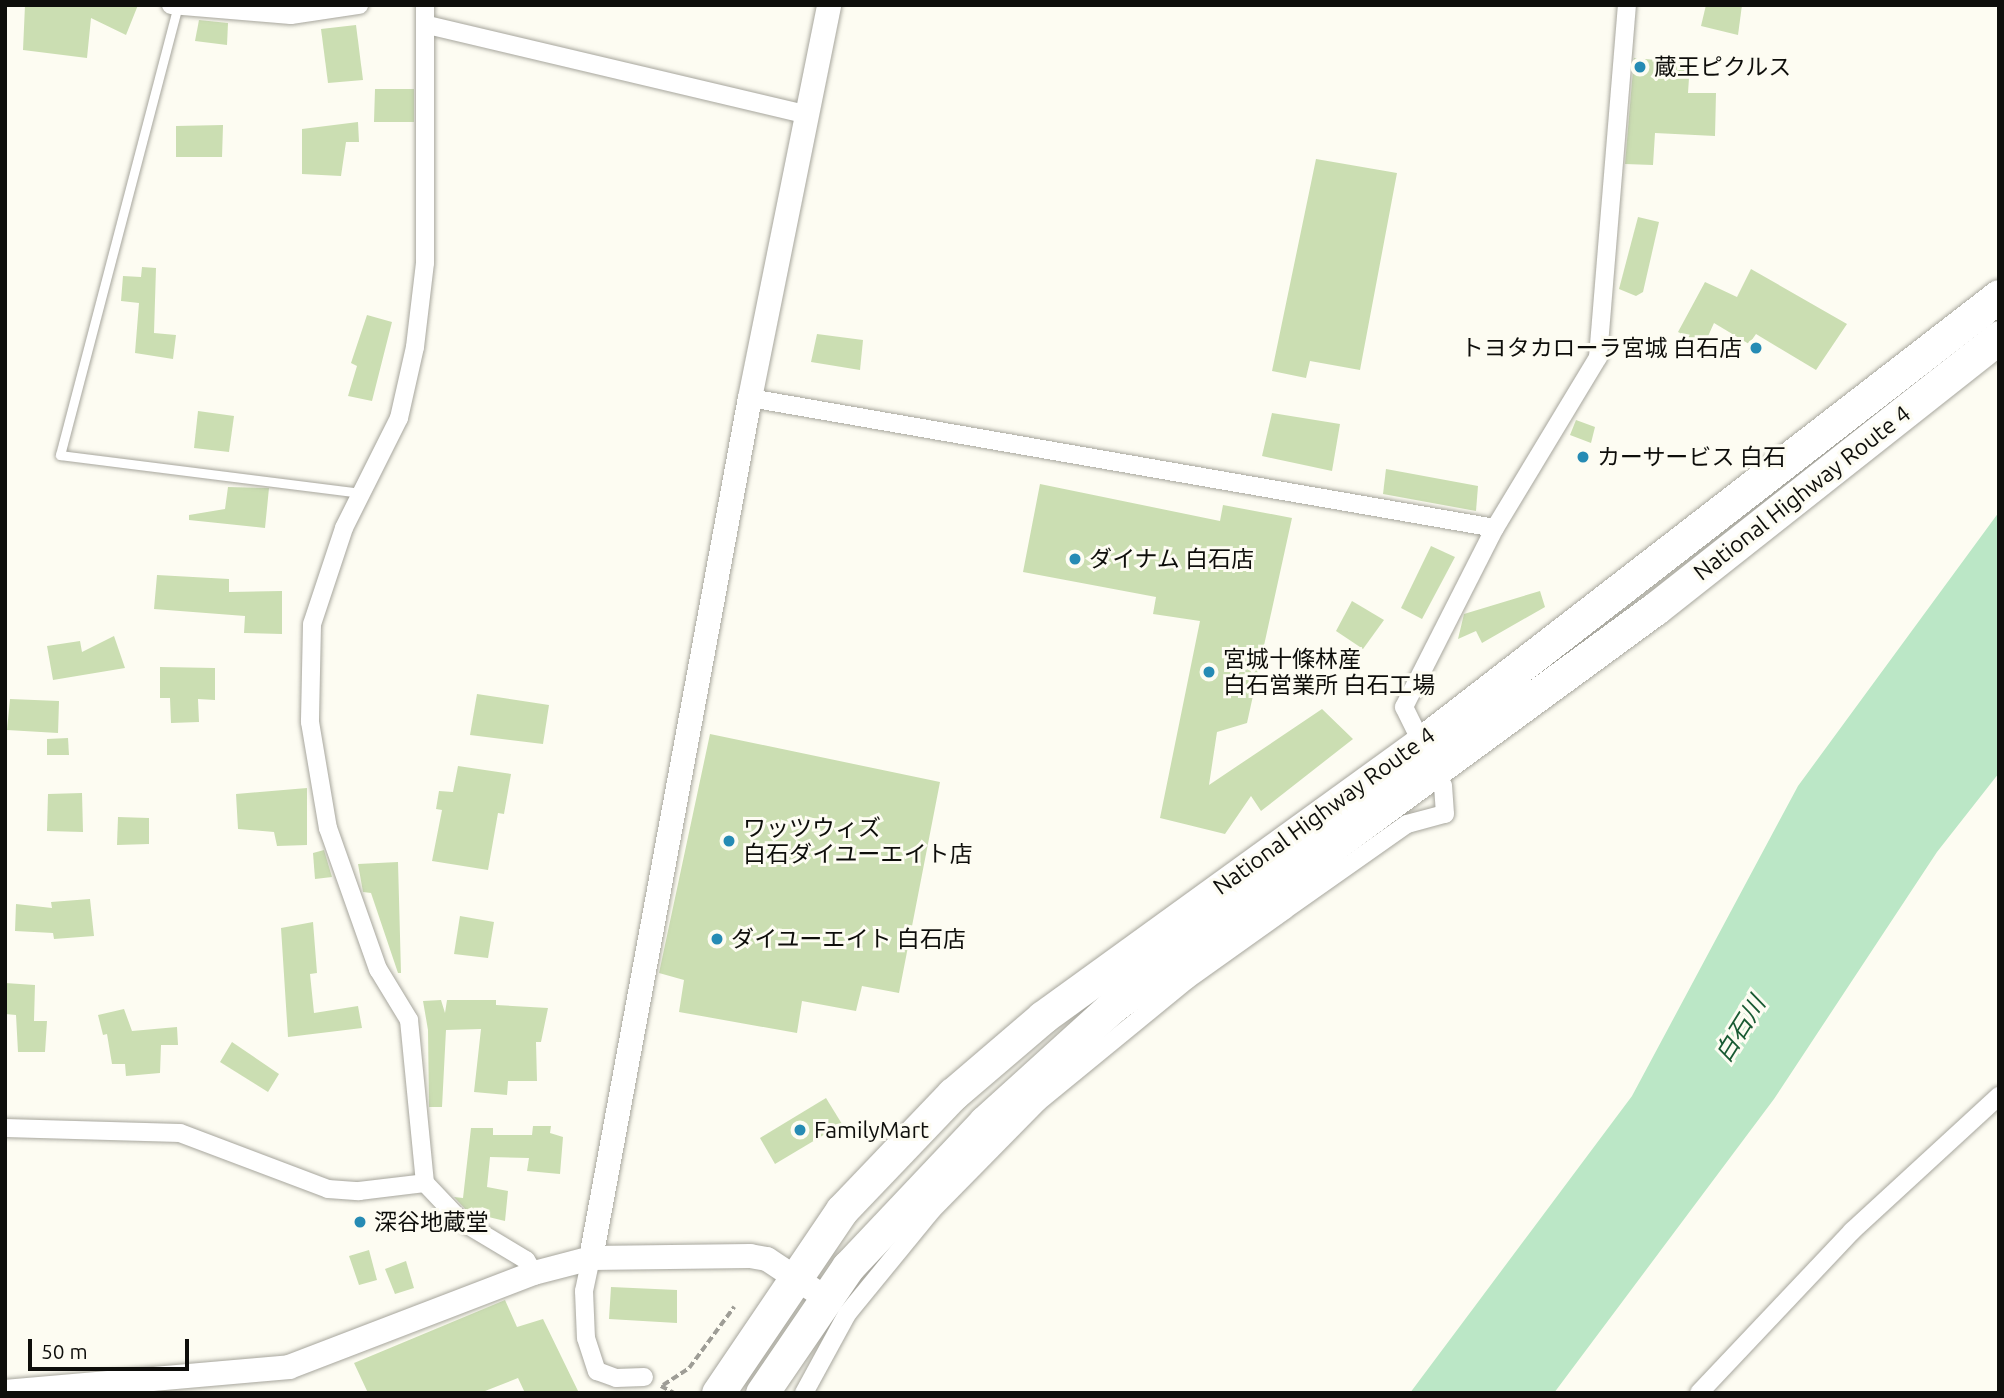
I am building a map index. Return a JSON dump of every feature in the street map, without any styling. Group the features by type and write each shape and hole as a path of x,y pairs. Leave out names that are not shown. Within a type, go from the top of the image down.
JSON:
{"highway":[{"name":"National Highway Route 4","path":"762,1393 824,1297 928,1179 1104,1014 1999,296"},
{"name":"National Highway Route 4","path":"718,1393 794,1275 842,1210 924,1124 1043,1017 1427,757 1656,608 1999,337"}],"street":[{"path":"174,7 291,15 359,5"},
{"path":"425,5 428,25 425,263 415,347 399,418 344,527 312,624 310,722 328,828 378,969 409,1020 425,1182 461,1221 526,1260 534,1273"},
{"path":"644,1377 616,1378 597,1371 586,1338 584,1292 804,114 829,5"},
{"path":"804,1393 847,1314 973,1166 1038,1102 1187,980 1407,824 1445,814 1443,786 1404,707 1423,662 1495,527 1598,357 1628,5"},
{"path":"428,25 804,114"},
{"path":"750,398 1495,527"},
{"path":"1699,1393 1852,1231 1999,1096"},
{"path":"5,1128 180,1133 328,1189 359,1191 425,1182"},
{"path":"5,1392 289,1367 534,1273 592,1258 750,1256 767,1259 824,1297"}],"lane":[{"path":"174,7 60,455 361,493"}],"path":[{"path":"661,1386 689,1368 734,1307"}],"water":[{"name":"白石川","path":"1999,512 1999,773 1937,852 1774,1099 1554,1393 1410,1393 1632,1096 1798,786"}],"building":[{"path":"25,5 138,5 126,35 91,18 87,58 23,50"},
{"path":"1706,5 1742,5 1738,35 1701,26"},
{"path":"199,20 228,23 227,45 195,41"},
{"path":"356,25 363,80 328,83 321,29"},
{"path":"1634,58 1690,63 1688,93 1716,93 1715,136 1655,133 1653,165 1625,164"},
{"path":"375,89 414,89 414,122 374,122"},
{"path":"358,122 359,142 346,142 341,176 302,174 302,129"},
{"path":"223,125 222,157 176,157 176,126"},
{"path":"1316,159 1397,173 1360,370 1310,361 1306,378 1272,371"},
{"path":"1638,217 1659,222 1643,292 1636,296 1619,289"},
{"path":"142,267 156,268 154,333 176,335 173,359 135,353 139,303 121,301 123,276 141,277"},
{"path":"1751,269 1847,324 1816,370 1756,334 1749,344 1714,323 1704,345 1678,332 1705,282 1737,297"},
{"path":"367,315 392,322 372,401 348,396 357,366 351,363"},
{"path":"817,334 863,340 860,370 811,362"},
{"path":"198,411 234,416 229,452 194,448"},
{"path":"1272,413 1340,424 1332,471 1262,456"},
{"path":"1576,420 1595,427 1591,443 1570,435"},
{"path":"1386,469 1478,486 1476,511 1383,494"},
{"path":"1040,484 1220,521 1223,505 1292,518 1247,723 1217,732 1209,785 1322,709 1353,739 1261,811 1251,796 1225,834 1160,818 1200,621 1153,614 1156,597 1023,572"},
{"path":"228,487 269,488 265,528 189,520 189,515 225,509"},
{"path":"1431,546 1455,557 1422,619 1401,608"},
{"path":"157,575 229,579 229,592 282,591 282,634 244,633 245,616 154,609"},
{"path":"1540,591 1545,607 1482,643 1476,631 1458,639 1464,614"},
{"path":"1352,601 1384,620 1363,649 1336,631"},
{"path":"114,636 125,668 53,680 47,646 80,641 82,652"},
{"path":"160,667 215,668 215,700 198,699 199,722 171,723 170,698 160,698"},
{"path":"477,694 549,705 543,744 470,735"},
{"path":"10,699 59,701 58,733 7,730"},
{"path":"710,734 940,782 899,993 862,986 856,1011 802,1001 797,1033 679,1012 684,980 659,973"},
{"path":"68,738 69,755 47,755 47,739"},
{"path":"458,766 511,774 504,814 498,813 488,870 432,861 442,810 436,809 439,791 453,792"},
{"path":"307,788 307,845 277,846 274,832 238,829 236,794"},
{"path":"82,793 83,832 47,831 48,794"},
{"path":"118,817 149,818 149,844 117,845"},
{"path":"324,850 332,877 315,879 313,853"},
{"path":"398,862 401,973 398,973 371,893 363,892 358,864"},
{"path":"90,899 94,936 54,939 53,933 15,931 16,904 52,908 51,902"},
{"path":"460,916 494,922 488,958 454,954"},
{"path":"313,922 317,973 310,974 314,1013 358,1006 362,1028 288,1037 281,928"},
{"path":"5,983 35,985 34,1021 47,1021 45,1052 18,1052 16,1015 5,1014"},
{"path":"441,1000 445,1013 447,1000 496,1000 496,1005 548,1008 541,1042 536,1042 537,1081 508,1081 507,1095 474,1092 481,1029 446,1030 442,1107 429,1107 428,1030 423,1001"},
{"path":"124,1009 132,1031 177,1027 178,1045 161,1045 160,1073 126,1076 125,1064 112,1064 107,1034 103,1035 98,1015"},
{"path":"232,1042 279,1074 268,1092 220,1062"},
{"path":"826,1098 842,1124 775,1164 760,1138"},
{"path":"533,1126 551,1126 550,1133 563,1137 560,1174 527,1171 529,1158 490,1157 487,1187 508,1191 505,1221 468,1212 454,1197 463,1198 471,1128 493,1128 493,1135 532,1135"},
{"path":"369,1250 377,1280 359,1285 349,1256"},
{"path":"406,1261 414,1288 395,1294 385,1269"},
{"path":"611,1287 677,1290 677,1323 609,1319"},
{"path":"505,1300 517,1327 543,1319 579,1393 525,1393 518,1378 480,1393 368,1393 354,1363"}],"place":[{"name":"蔵王ピクルス","path":"1640,67"},
{"name":"トヨタカローラ宮城 白石店","path":"1756,348"},
{"name":"カーサービス 白石","path":"1583,457"},
{"name":"ダイナム 白石店","path":"1075,559"},
{"name":"宮城十條林産 白石営業所 白石工場","path":"1209,672"},
{"name":"ワッツウィズ 白石ダイユーエイト店","path":"729,841"},
{"name":"ダイユーエイト 白石店","path":"717,939"},
{"name":"FamilyMart","path":"800,1130"},
{"name":"深谷地蔵堂","path":"360,1222"}]}
